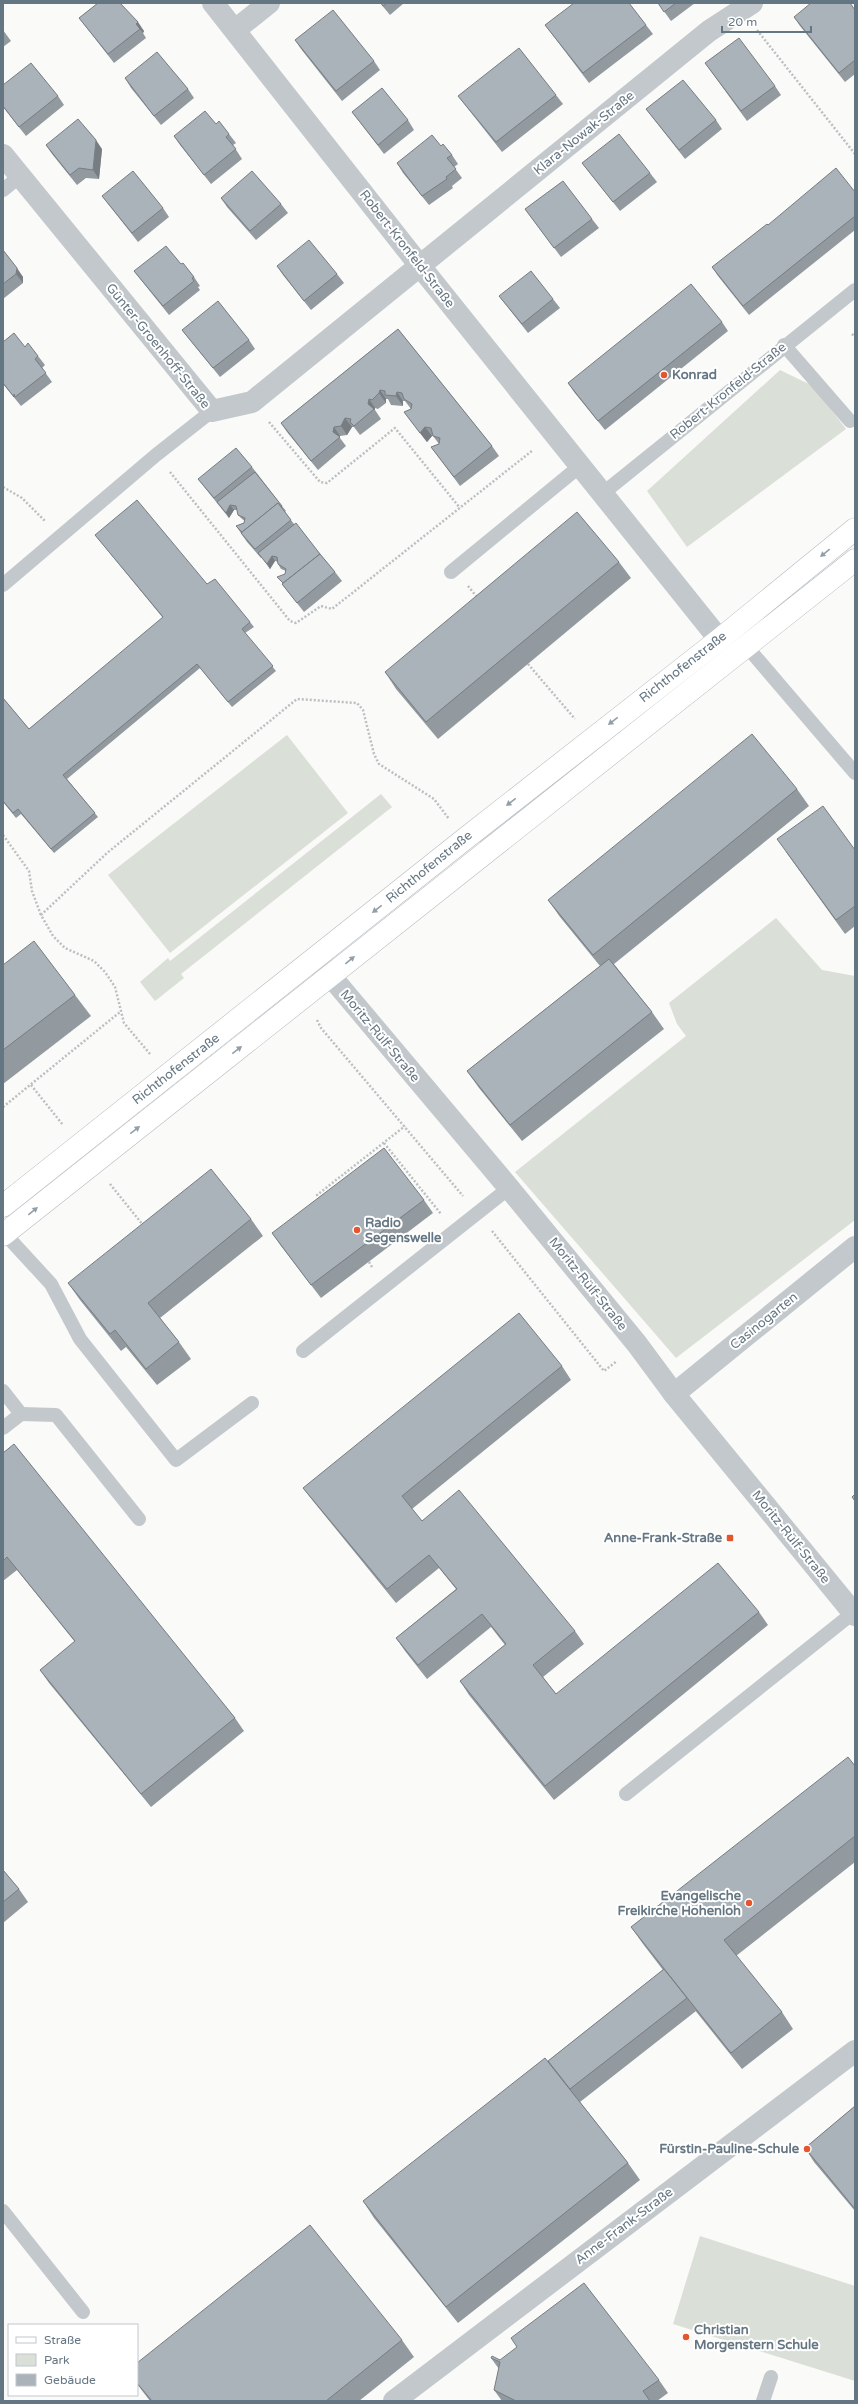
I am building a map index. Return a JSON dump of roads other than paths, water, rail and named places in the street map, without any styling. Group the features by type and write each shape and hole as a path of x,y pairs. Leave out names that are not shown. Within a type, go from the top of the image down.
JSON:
{"street":[{"name":"Robert-Kronfeld-Straße","path":"213,3 602,494 740,651"},
{"path":"235,30 269,3"},
{"name":"Klara-Nowak-Straße","path":"420,266 709,31 748,5"},
{"name":"Günter-Groenhoff-Straße","path":"3,155 212,411 252,402 420,266"},
{"name":"Richthofenstraße","path":"3,1206 725,634 855,529"},
{"name":"Richthofenstraße","path":"4,1235 331,976 426,898 855,560"},
{"name":"Moritz-Rülf-Straße","path":"316,958 509,1188 637,1344 674,1394 854,1614"},
{"name":"Casinogarten","path":"674,1394 855,1247"},
{"name":"Anne-Frank-Straße","path":"394,2401 855,2051"}],"lane":[{"path":"3,190 20,176"},
{"name":"Robert-Kronfeld-Straße","path":"602,494 784,345 855,290"},
{"path":"784,345 850,421"},
{"path":"3,585 156,455 212,411"},
{"path":"453,570 580,466"},
{"path":"756,609 756,620 761,625 770,627"},
{"path":"740,651 855,773"},
{"path":"635,704 646,706 651,711 649,723"},
{"path":"412,882 414,892 418,898 426,898"},
{"path":"277,989 289,989 295,995 294,1005"},
{"path":"303,1351 509,1188"},
{"path":"4,1235 51,1284 80,1338 176,1460 252,1403"},
{"path":"3,1391 21,1414"},
{"path":"3,1428 21,1414 56,1415 139,1519"},
{"path":"626,1794 854,1614"},
{"path":"3,2211 83,2312"},
{"path":"763,2401 771,2377"}],"place":[{"name":"Konrad","path":"664,375"},
{"name":"Radio Segenswelle","path":"357,1230"},
{"name":"Anne-Frank-Straße","path":"730,1538"},
{"name":"Evangelische Freikirche Hohenloh","path":"749,1903"},
{"name":"Fürstin-Pauline-Schule","path":"807,2149"},
{"name":"Christian Morgenstern Schule","path":"686,2337"}]}
